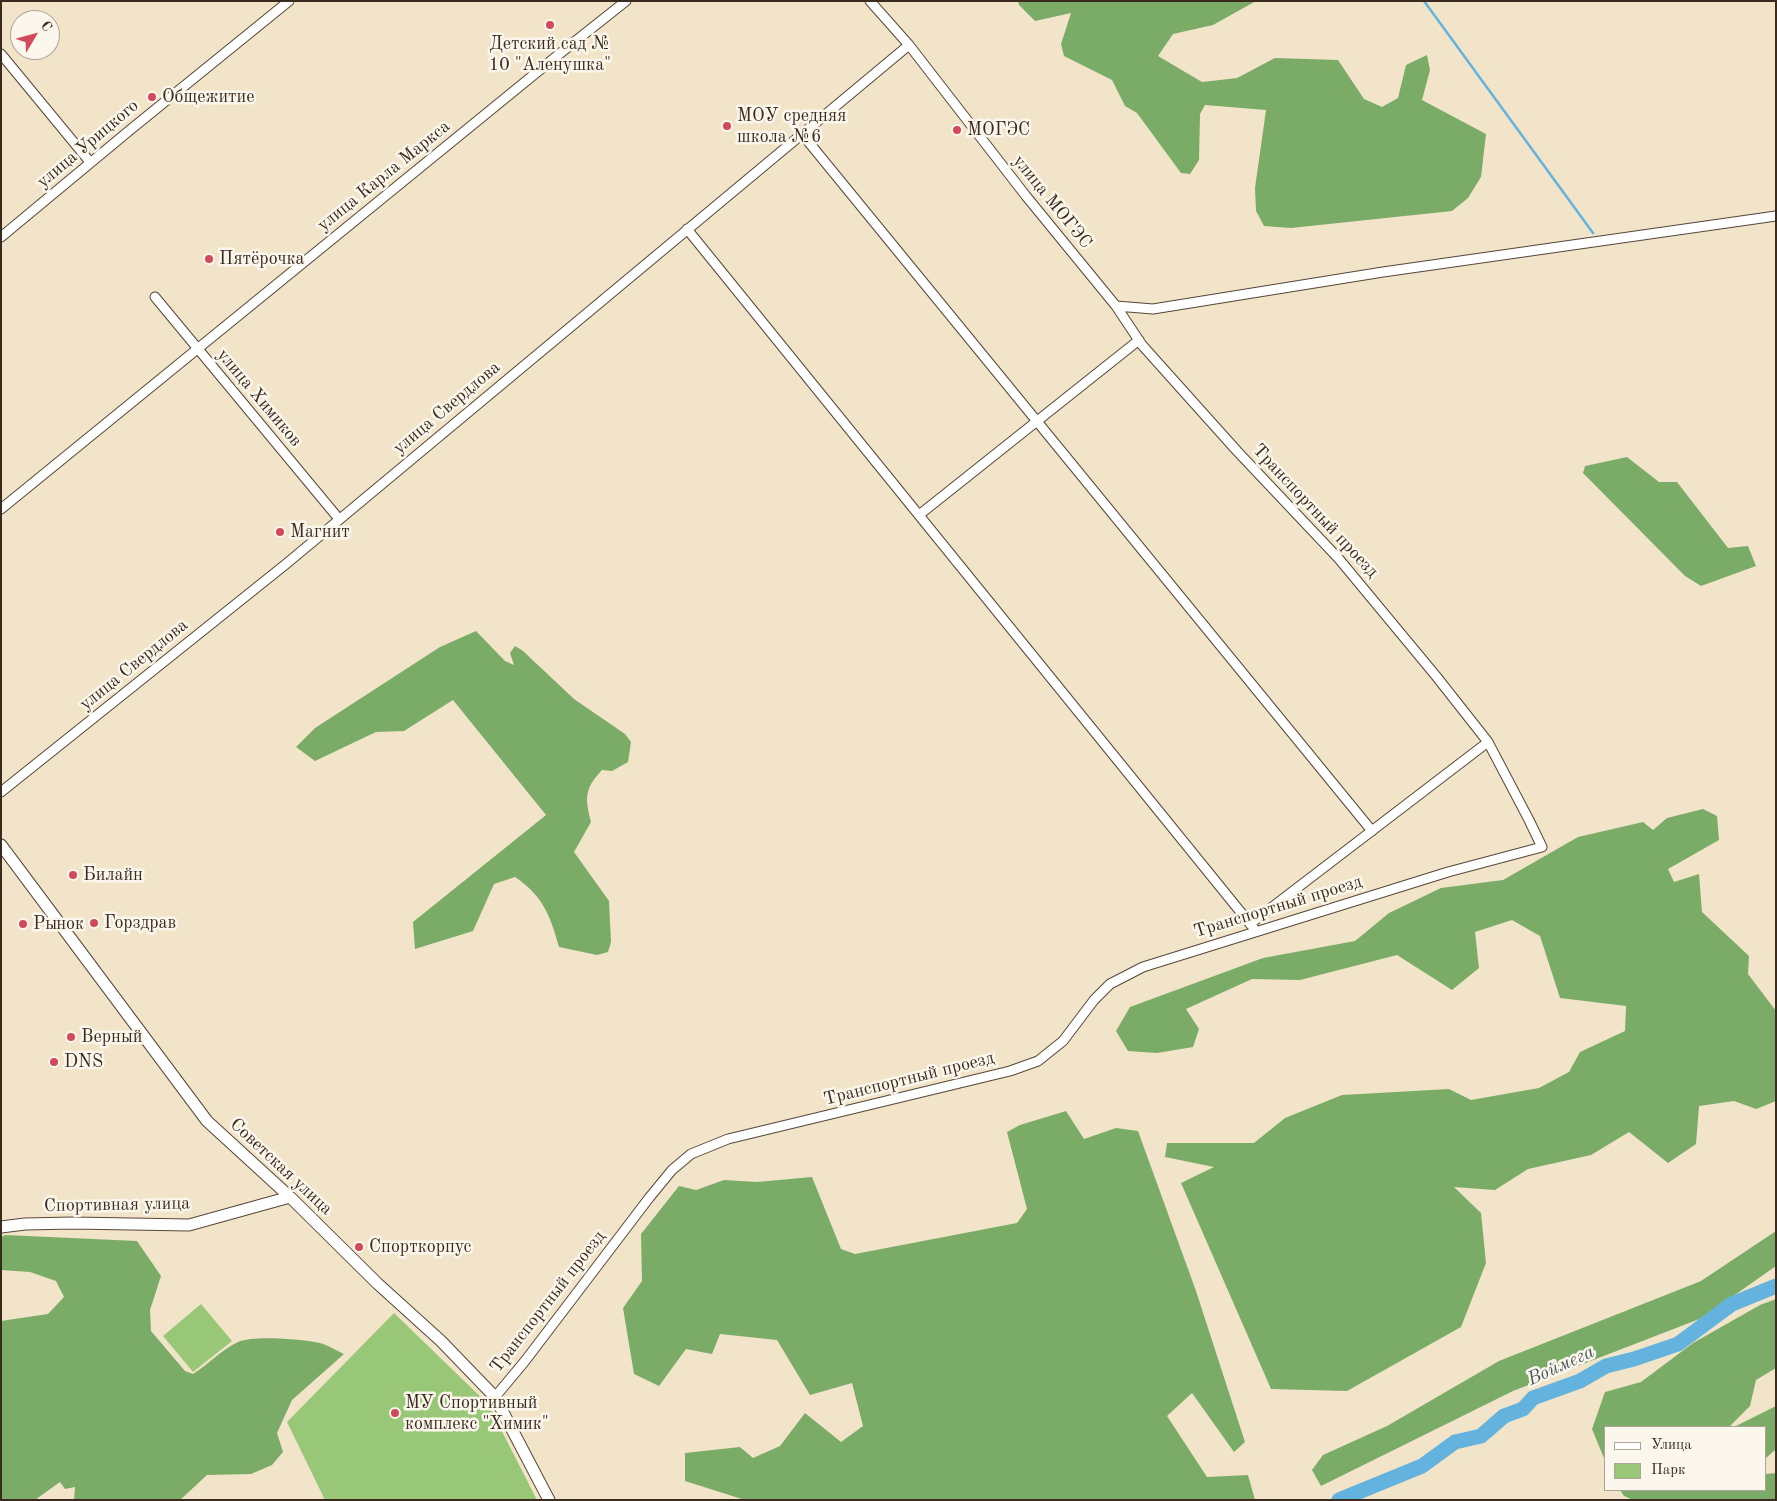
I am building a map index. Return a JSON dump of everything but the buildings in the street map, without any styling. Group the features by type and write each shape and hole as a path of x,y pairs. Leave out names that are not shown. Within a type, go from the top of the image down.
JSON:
{"street":[{"name":"улица Урицкого","path":"1,237 90,162 289,1"},
{"name":"улица Карла Маркса","path":"1,510 626,1"},
{"name":"улица МОГЭС","path":"870,1 909,45 1026,196 1116,306"},
{"name":"улица Свердлова","path":"1,792 286,564 909,45"},
{"path":"1,54 90,162"},
{"path":"802,134 1372,831"},
{"path":"1116,306 1153,309 1383,272 1776,216"},
{"path":"687,229 1253,928 1372,831 1488,742"},
{"name":"улица Химиков","path":"155,297 339,519"},
{"name":"Транспортный проезд","path":"495,1397 525,1361 649,1198 672,1170 691,1154 728,1139 1010,1072 1038,1061 1062,1041 1094,1000 1110,984 1143,967 1253,928 1542,847 1488,742 1339,559 1172,379 1139,340 1116,306"},
{"path":"919,515 1036,420 1139,340"},
{"name":"Советская улица","path":"1,845 207,1121 290,1198 378,1284 441,1341 495,1397 548,1500"},
{"name":"Спортивная улица","path":"1,1227 25,1224 73,1223 188,1225 290,1198"}],"green space":[{"path":"1018,1 1256,1 1213,25 1173,34 1158,56 1202,82 1237,78 1275,58 1338,60 1364,99 1382,107 1398,98 1406,65 1427,55 1430,70 1422,100 1486,134 1481,177 1468,198 1452,211 1291,228 1264,226 1256,211 1255,188 1266,110 1205,105 1200,114 1199,160 1190,174 1181,173 1137,113 1125,106 1112,80 1064,56 1061,44 1071,13 1035,21 1019,5"},
{"path":"1627,457 1659,482 1677,482 1728,548 1748,546 1756,566 1701,586 1685,576 1583,473 1585,466"},
{"path":"476,631 505,661 514,665 510,653 515,646 523,651 574,699 625,734 631,742 628,762 612,771 602,770 589,788 587,800 591,822 574,852 609,901 611,942 608,952 597,955 559,947 549,916 539,899 525,884 515,877 494,884 473,931 415,949 413,922 546,815 453,700 404,731 376,732 315,761 296,747 315,728 440,647"},
{"path":"1703,809 1717,816 1719,840 1668,869 1674,882 1699,874 1702,912 1749,956 1748,974 1776,1011 1776,1101 1756,1109 1734,1101 1699,1106 1696,1144 1668,1163 1629,1132 1591,1155 1528,1169 1495,1190 1454,1187 1481,1213 1486,1263 1461,1327 1347,1391 1271,1389 1181,1183 1214,1167 1165,1157 1167,1143 1254,1143 1285,1118 1342,1095 1449,1089 1471,1100 1539,1088 1569,1072 1580,1052 1625,1031 1626,1006 1560,998 1540,936 1512,920 1475,932 1479,968 1452,990 1397,955 1300,980 1252,979 1186,1009 1199,1029 1193,1047 1157,1053 1128,1051 1116,1031 1130,1007 1263,958 1355,941 1389,913 1441,888 1503,880 1578,837 1643,822 1653,830 1667,818"},
{"path":"1066,1111 1084,1139 1116,1128 1138,1131 1196,1291 1245,1442 1234,1452 1192,1393 1167,1416 1207,1477 1248,1475 1255,1500 745,1500 685,1481 685,1453 740,1447 753,1458 780,1446 805,1413 841,1442 863,1426 852,1383 810,1395 777,1340 720,1334 712,1354 686,1349 659,1386 634,1374 623,1308 642,1281 641,1234 679,1186 696,1190 724,1180 757,1182 812,1177 841,1249 855,1254 1017,1223 1027,1209 1007,1132 1020,1125"},
{"path":"1776,1231 1776,1266 1702,1318 1513,1391 1321,1486 1312,1470 1323,1455 1387,1426 1499,1361 1701,1281"},
{"path":"5,1235 137,1241 161,1276 150,1310 151,1331 185,1371 193,1374 226,1349 245,1340 291,1339 323,1344 344,1354 292,1400 277,1433 283,1452 272,1465 251,1474 207,1475 180,1500 74,1500 75,1487 65,1489 60,1482 35,1500 1,1500 1,1321 48,1314 64,1297 56,1281 30,1272 1,1270 1,1237"},
{"path":"1776,1299 1776,1368 1756,1380 1750,1406 1730,1426 1604,1426 1604,1458 1592,1429 1605,1392 1641,1382 1693,1343 1760,1305"},
{"path":"201,1304 232,1341 193,1372 163,1336"},
{"name":"МУ Спортивный комплекс \"Химик\"","path":"394,1313 488,1404 537,1500 325,1500 287,1422"},
{"path":"1776,1406 1776,1449 1767,1457 1767,1426 1736,1426"},
{"path":"1776,1473 1776,1500 1633,1500 1624,1496 1621,1491 1767,1491 1767,1474"}],"waterway":[{"path":"1424,1 1593,233"},
{"name":"Воймега","path":"1339,1500 1422,1466 1455,1442 1481,1436 1504,1416 1523,1409 1533,1398 1580,1381 1606,1366 1678,1344 1732,1304 1776,1286"}],"place":[{"name":"Детский сад № 10 \"Аленушка\"","path":"550,25"},
{"name":"Общежитие","path":"152,97"},
{"name":"МОУ средняя школа №6","path":"727,126"},
{"name":"МОГЭС","path":"957,130"},
{"name":"Пятёрочка","path":"209,259"},
{"name":"Магнит","path":"280,532"},
{"name":"Билайн","path":"73,875"},
{"name":"Горздрав","path":"94,923"},
{"name":"Рынок","path":"23,924"},
{"name":"Верный","path":"71,1037"},
{"name":"DNS","path":"54,1062"},
{"name":"Спорткорпус","path":"359,1247"},
{"name":"МУ Спортивный комплекс \"Химик\"","path":"395,1413"}]}
